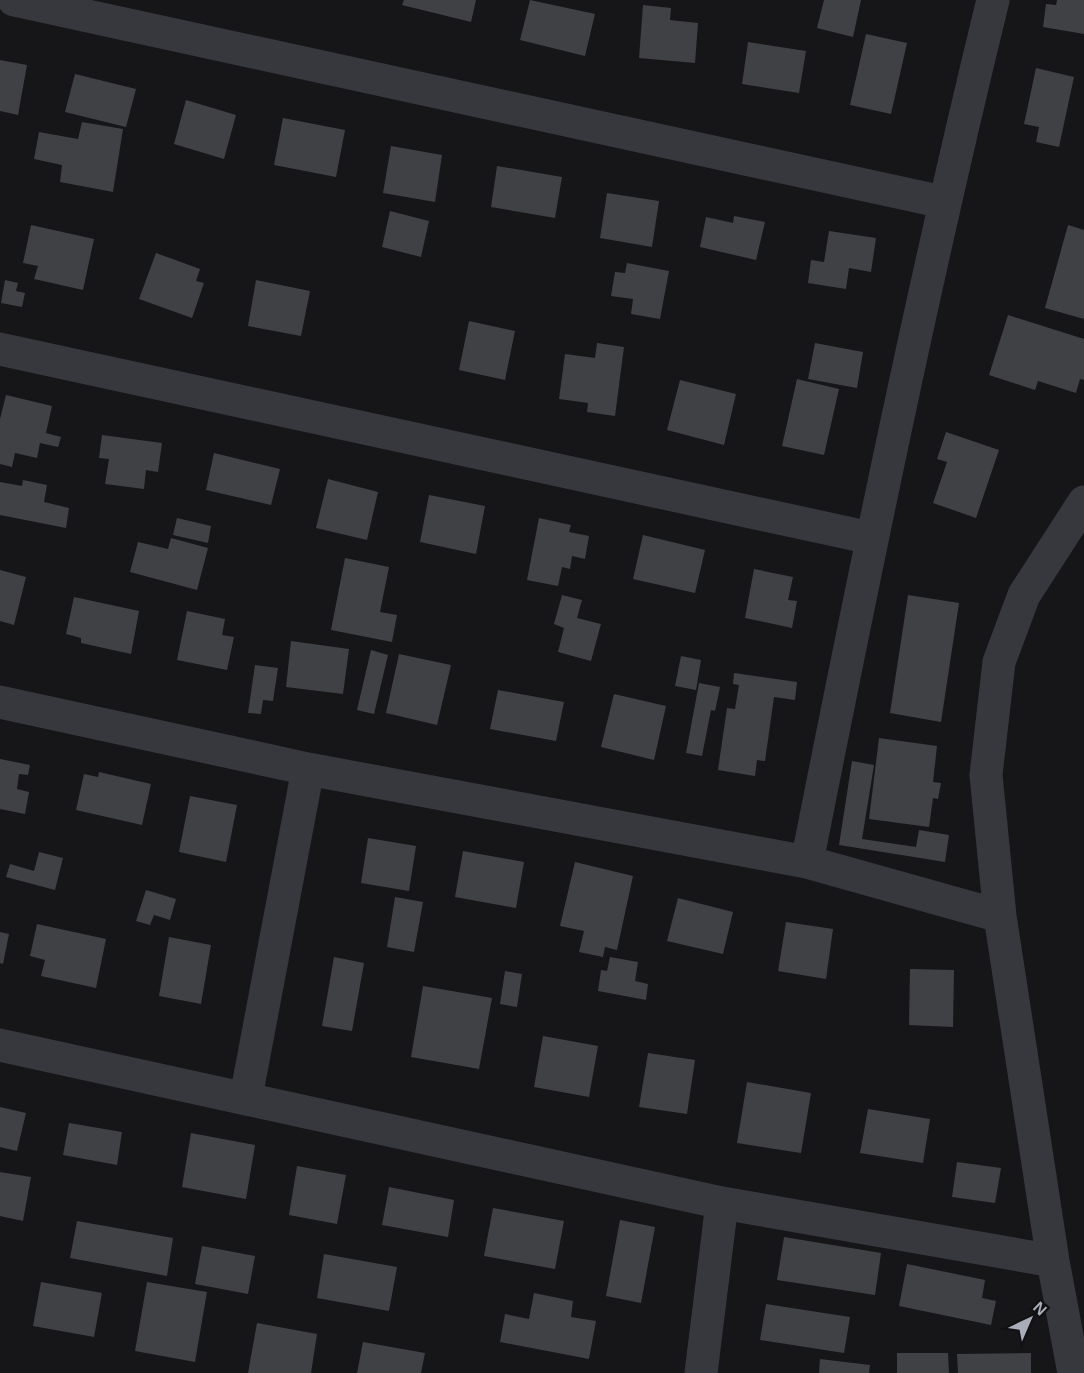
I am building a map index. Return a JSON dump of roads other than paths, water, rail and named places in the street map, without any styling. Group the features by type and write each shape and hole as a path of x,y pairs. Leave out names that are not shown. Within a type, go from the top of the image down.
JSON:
{"street":[{"path":"14,0 943,202"},
{"path":"807,862 871,538 943,202 993,0"},
{"path":"0,350 871,538"},
{"path":"1074,1373 1053,1261 1000,916 986,776 999,662 1024,595 1084,502"},
{"path":"0,702 308,769 807,862 1000,916"},
{"path":"246,1097 308,769"},
{"path":"0,1045 722,1203 1053,1261"},
{"path":"701,1373 722,1203"}]}
